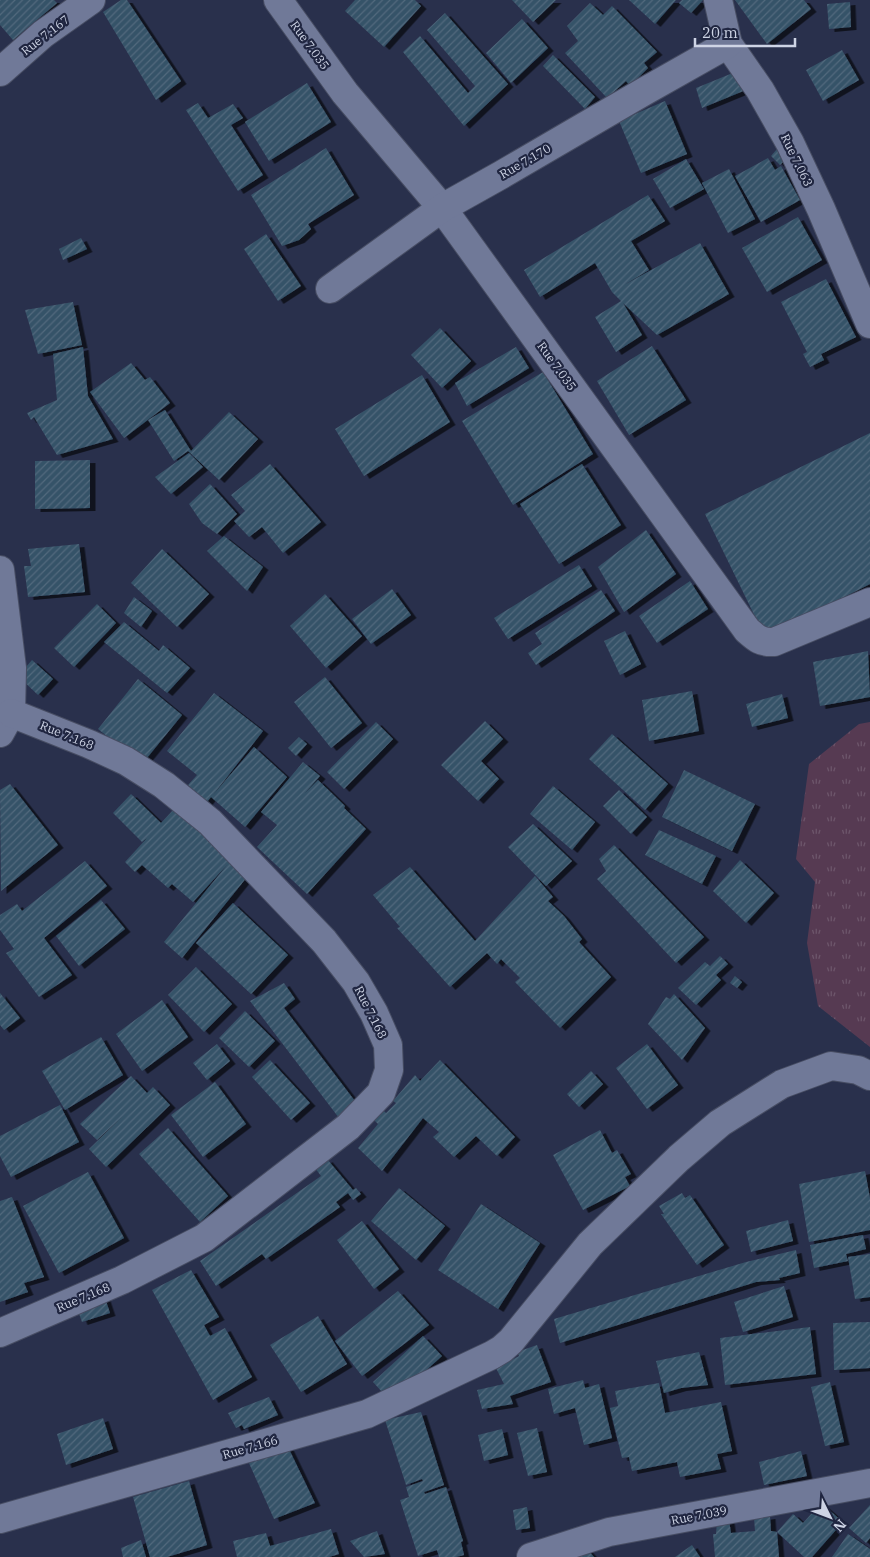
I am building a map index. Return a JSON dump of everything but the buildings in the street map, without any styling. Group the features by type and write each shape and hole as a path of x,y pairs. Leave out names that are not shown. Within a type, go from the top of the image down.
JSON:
{"street":[{"name":"Rue 7.167","path":"0,72 43,34 91,0"},
{"name":"Rue 7.035","path":"278,0 345,93 442,208 747,630 757,640 766,643 774,642 870,602"},
{"name":"Rue 7.063","path":"718,0 728,44 760,90 790,143 821,209 870,324"},
{"name":"Rue 7.170","path":"330,289 442,208 501,176 728,44"},
{"path":"0,570 12,668 5,723"},
{"name":"Rue 7.168","path":"0,1333 122,1280 204,1238 348,1127 381,1093 389,1070 388,1045 374,1013 356,982 324,941 210,822 164,785 126,761 89,744 5,723"},
{"name":"Rue 7.166","path":"0,1519 367,1414 492,1355 511,1341 590,1244 679,1158 720,1123 782,1084 831,1066 858,1070 870,1076"},
{"name":"Rue 7.039","path":"531,1557 609,1532 870,1483"}],"green space":[{"path":"870,722 870,1047 818,1006 807,943 815,882 796,859 809,764 859,724"}]}
